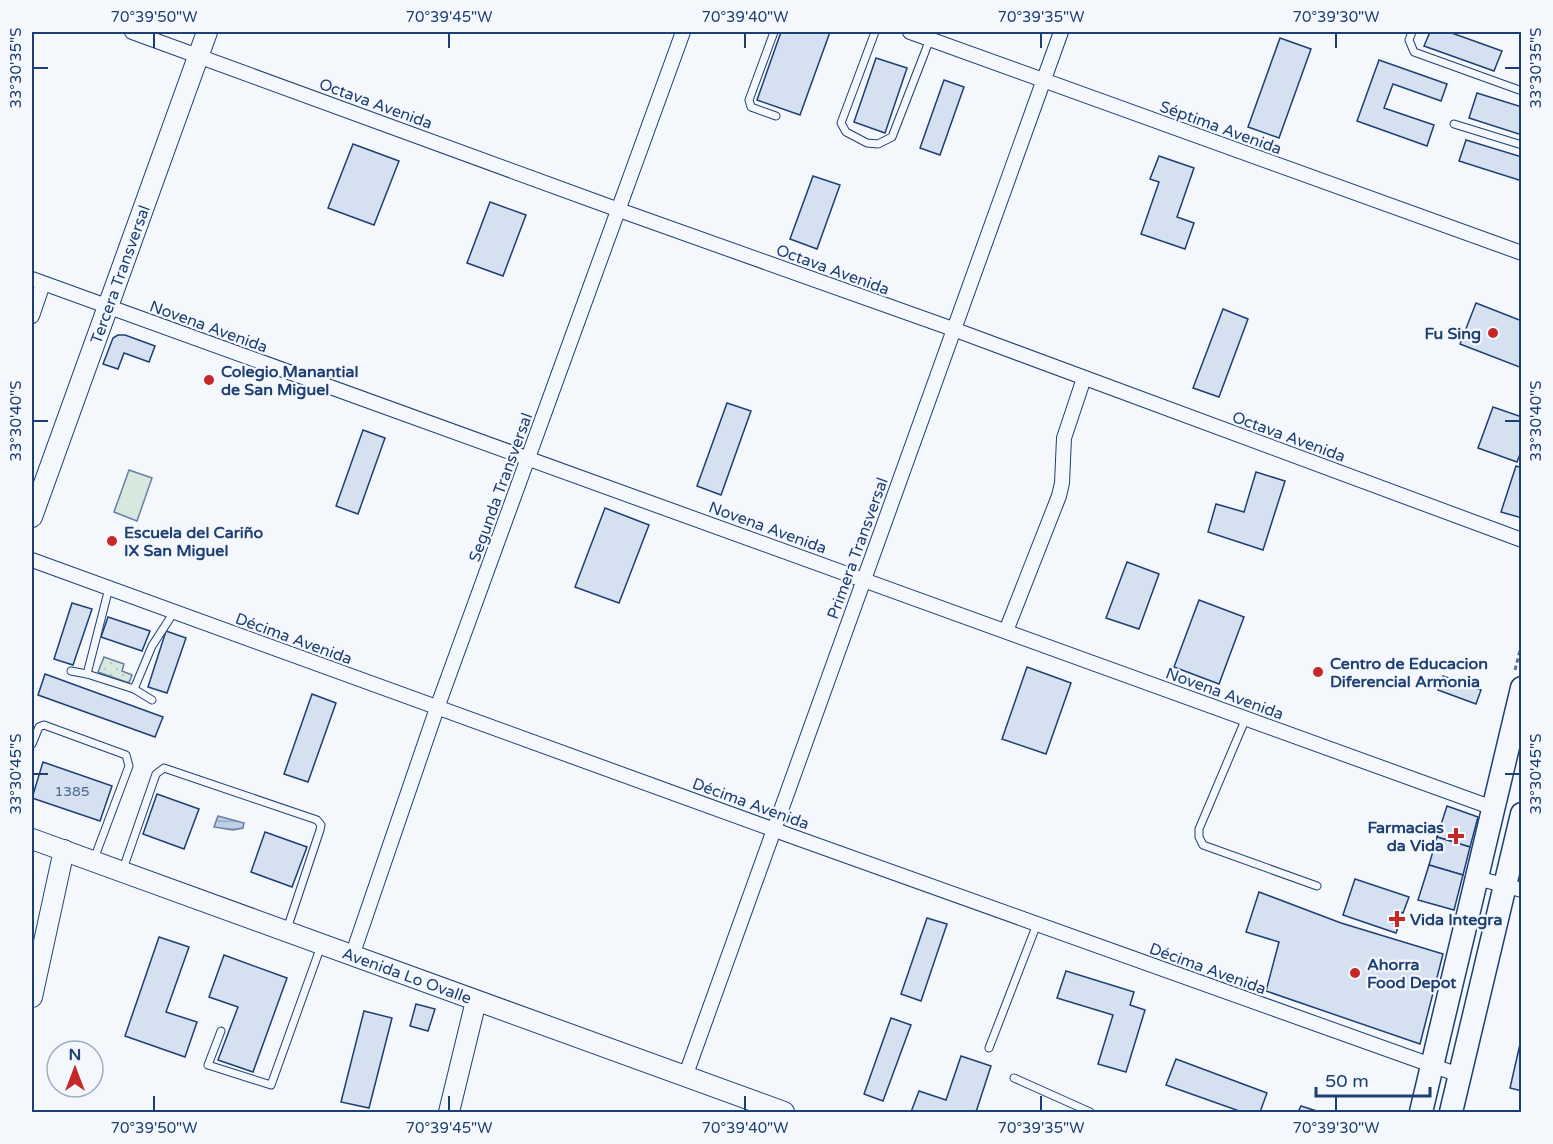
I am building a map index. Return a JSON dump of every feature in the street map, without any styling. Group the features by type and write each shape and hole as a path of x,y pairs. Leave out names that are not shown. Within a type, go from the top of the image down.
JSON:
{"main road":[{"name":"Tercera Transversal","path":"32,517 207,32"},
{"path":"1421,1113 1521,688"},
{"path":"1451,1113 1459,1075 1513,888 1521,814"},
{"name":"Avenida Lo Ovalle","path":"32,839 784,1113"},
{"path":"32,997 64,850"},
{"path":"449,1113 476,1001"}],"street":[{"name":"Octava Avenida","path":"132,32 953,329 1521,540"},
{"name":"Segunda Transversal","path":"352,956 437,708 683,32"},
{"name":"Séptima Avenida","path":"910,32 1521,253"},
{"name":"Primera Transversal","path":"685,1077 1061,32"},
{"name":"Novena Avenida","path":"37,281 1493,808"},
{"path":"32,316 37,281"},
{"path":"1006,631 1059,496 1062,483 1064,438 1084,378"},
{"name":"Décima Avenida","path":"32,560 1459,1075"},
{"path":"1477,878 1513,888"}],"lane":[{"path":"774,32 749,100 751,107 776,116"},
{"path":"875,32 841,123 846,132 867,143 878,144 892,137 930,39"},
{"path":"1412,32 1409,40 1414,52 1521,91"},
{"path":"1454,124 1521,145"},
{"path":"87,674 109,588"},
{"path":"134,689 145,658 175,612"},
{"path":"71,671 134,689 152,700"},
{"path":"1246,718 1199,829 1199,837 1203,845 1317,886"},
{"path":"32,744 39,727 44,725 126,755 129,766 94,861"},
{"path":"122,872 156,774 164,768 317,820 321,825 320,830 286,932"},
{"path":"989,1048 1037,924"},
{"path":"220,1031 208,1065 271,1085 322,944"},
{"path":"1014,1078 1090,1113"}],"shaded area":[{"path":"129,470 152,478 137,521 114,512"},
{"path":"104,657 124,664 122,671 132,675 129,683 98,672"}],"water":[{"path":"218,816 244,823 243,828 233,830 214,827"}],"building":[{"path":"781,32 830,32 800,115 757,100"},
{"path":"1430,32 1449,32 1502,51 1494,71 1424,46"},
{"path":"1280,38 1311,49 1279,138 1248,127"},
{"path":"876,58 907,68 885,133 854,122"},
{"path":"1379,60 1447,84 1441,101 1393,84 1384,108 1434,125 1427,146 1357,121"},
{"path":"944,80 964,87 940,155 920,148"},
{"path":"1477,93 1522,107 1522,135 1469,118"},
{"path":"1466,140 1522,157 1522,181 1459,161"},
{"path":"353,144 399,161 374,225 328,208"},
{"path":"1159,156 1194,168 1177,217 1194,223 1185,249 1141,234 1159,182 1150,179"},
{"path":"813,176 840,185 817,249 790,239"},
{"path":"490,202 526,215 503,276 467,263"},
{"name":"Fu Sing","path":"1476,303 1522,321 1522,368 1460,344"},
{"path":"1223,309 1248,319 1219,397 1193,388"},
{"path":"125,335 155,346 149,362 124,353 118,369 103,364 113,338"},
{"path":"727,403 751,411 721,495 697,486"},
{"path":"1493,407 1522,417 1522,449 1517,462 1478,448"},
{"path":"363,430 385,438 358,514 336,506"},
{"path":"1516,466 1522,468 1522,518 1501,512"},
{"path":"1256,472 1285,481 1263,550 1208,532 1216,504 1244,512"},
{"path":"605,508 649,525 619,603 575,587"},
{"path":"1127,562 1159,574 1139,629 1106,618"},
{"path":"1199,600 1244,617 1219,684 1174,667"},
{"path":"72,603 92,609 73,665 54,659"},
{"path":"108,617 150,631 142,651 101,637"},
{"path":"166,631 186,638 167,693 148,687"},
{"path":"1027,667 1071,683 1046,754 1002,739"},
{"path":"45,674 163,717 155,737 38,695"},
{"path":"1443,676 1481,690 1476,704 1438,690"},
{"path":"312,694 336,703 308,782 284,774"},
{"path":"43,762 112,786 100,821 32,798"},
{"path":"157,794 199,809 184,849 143,834"},
{"path":"1447,806 1478,817 1470,847 1437,837"},
{"path":"265,832 307,847 292,887 251,872"},
{"path":"1437,837 1470,847 1463,875 1429,865"},
{"path":"1429,865 1463,875 1454,910 1418,900"},
{"path":"1355,879 1409,897 1403,913 1397,911 1393,923 1399,925 1396,933 1343,915"},
{"name":"Ahorra Food Depot","path":"1259,892 1341,923 1443,954 1420,1044 1266,991 1279,942 1246,932"},
{"path":"927,918 947,924 921,1001 901,994"},
{"path":"159,937 189,947 166,1012 197,1022 185,1057 125,1036"},
{"path":"224,955 287,978 253,1072 218,1060 238,1007 209,997"},
{"path":"1066,971 1134,992 1130,1005 1145,1010 1126,1072 1098,1064 1113,1015 1057,998"},
{"path":"416,1004 435,1009 428,1031 410,1026"},
{"path":"364,1011 392,1018 369,1108 341,1102"},
{"path":"891,1018 911,1025 883,1101 864,1094"},
{"path":"1520,1044 1522,1044 1522,1091 1510,1088"},
{"path":"961,1056 991,1066 976,1112 911,1112 919,1091 946,1100"},
{"path":"1176,1059 1267,1093 1260,1112 1242,1112 1166,1085"},
{"path":"1301,1106 1320,1112 1298,1112"}],"place":[{"name":"Fu Sing","path":"1493,333"},
{"name":"Colegio Manantial de San Miguel","path":"209,380"},
{"name":"Escuela del Cariño IX San Miguel","path":"112,541"},
{"name":"Centro de Educacion Diferencial Armonia","path":"1318,672"},
{"name":"Farmacias da Vida","path":"1456,836"},
{"name":"Vida Integra","path":"1397,919"},
{"name":"Ahorra Food Depot","path":"1355,973"}]}
